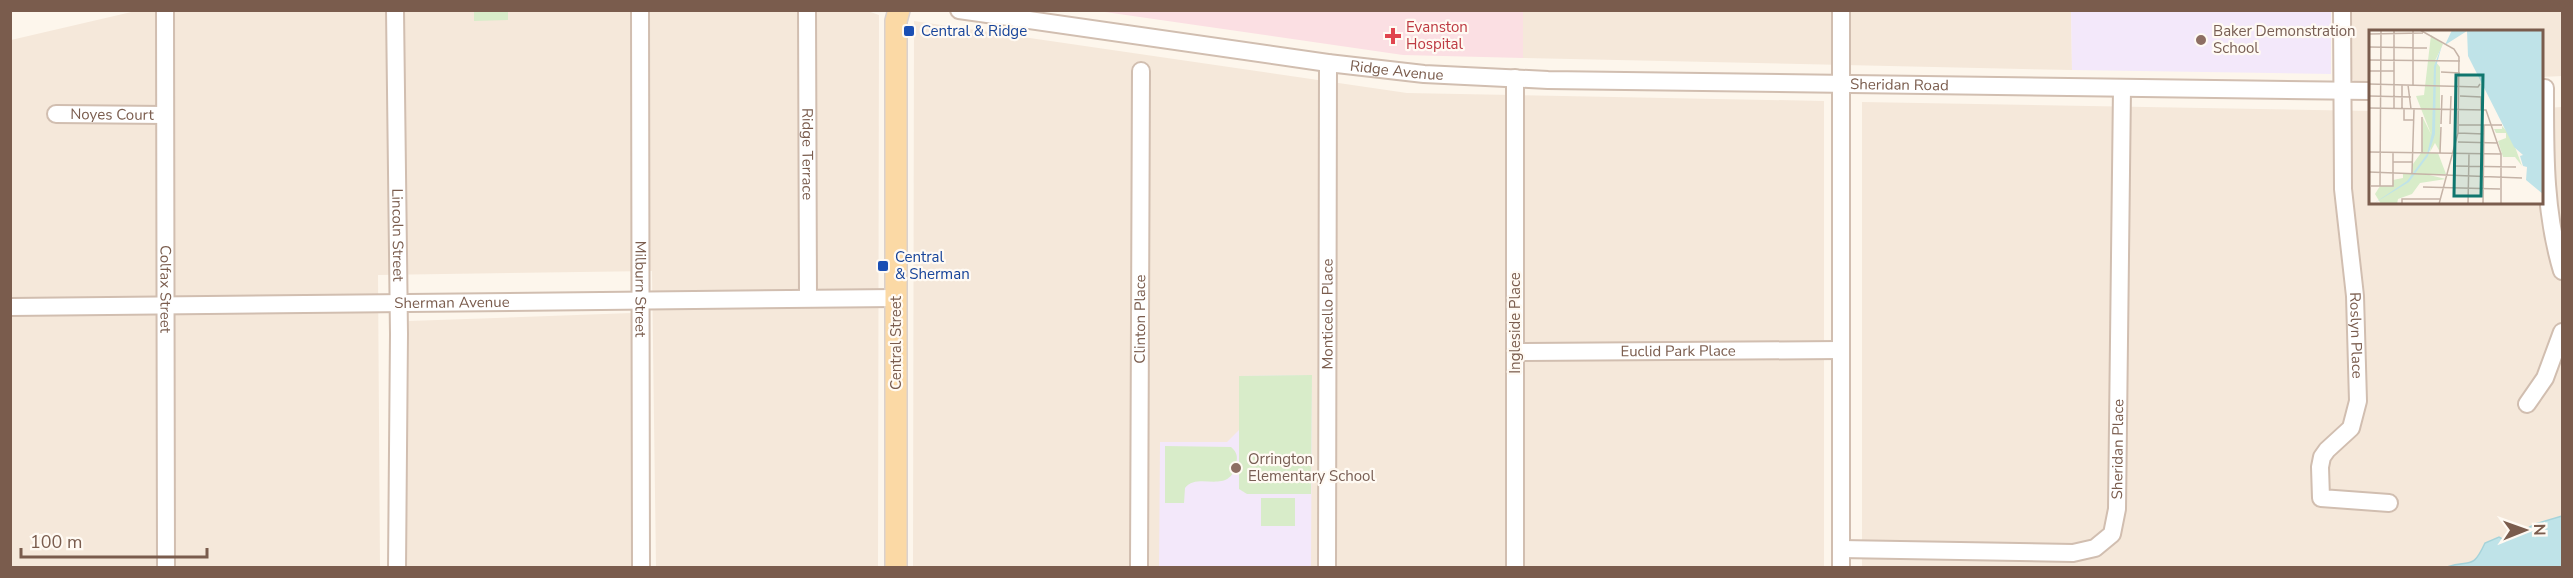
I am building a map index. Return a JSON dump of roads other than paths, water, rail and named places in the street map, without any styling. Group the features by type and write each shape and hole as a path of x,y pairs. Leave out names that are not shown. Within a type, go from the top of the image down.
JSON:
{"main road":[{"name":"Central Street","path":"896,567 896,21 899,10"}],"street":[{"name":"Colfax Street","path":"165,10 166,567"},
{"name":"Lincoln Street","path":"395,10 399,303 397,567"},
{"name":"Milburn Street","path":"640,10 641,567"},
{"name":"Ridge Terrace","path":"807,10 808,298"},
{"name":"Ridge Avenue","path":"959,10 1328,63 1424,74 1515,78 1840,84"},
{"path":"1840,84 1841,10"},
{"path":"2342,10 2342,91"},
{"name":"Monticello Place","path":"1327,567 1328,63"},
{"name":"Clinton Place","path":"1139,567 1141,71"},
{"name":"Ingleside Place","path":"1515,78 1515,567"},
{"name":"Sheridan Road","path":"1841,567 1840,84 2369,91"},
{"path":"2562,87 2543,88 2547,192 2552,230 2562,271"},
{"name":"Sheridan Place","path":"1841,549 2073,554 2095,548 2112,534 2117,509 2122,88"},
{"name":"Roslyn Place","path":"2342,91 2343,189 2355,296 2358,401 2352,428 2322,457 2321,498 2390,503"},
{"name":"Noyes Court","path":"56,114 165,115"},
{"name":"Sherman Avenue","path":"10,307 896,298"},
{"path":"2527,404 2546,378 2562,332"},
{"name":"Euclid Park Place","path":"1516,352 1840,350"}],"water":[{"path":"2562,516 2562,567 2447,567 2474,561 2485,543 2499,537 2506,541 2535,524"}],"place":[{"name":"Central & Ridge","path":"909,31"},
{"name":"Evanston Hospital","path":"1393,36"},
{"name":"Baker Demonstration School","path":"2201,40"},
{"name":"Central & Sherman","path":"883,266"},
{"name":"Orrington Elementary School","path":"1236,468"}]}
